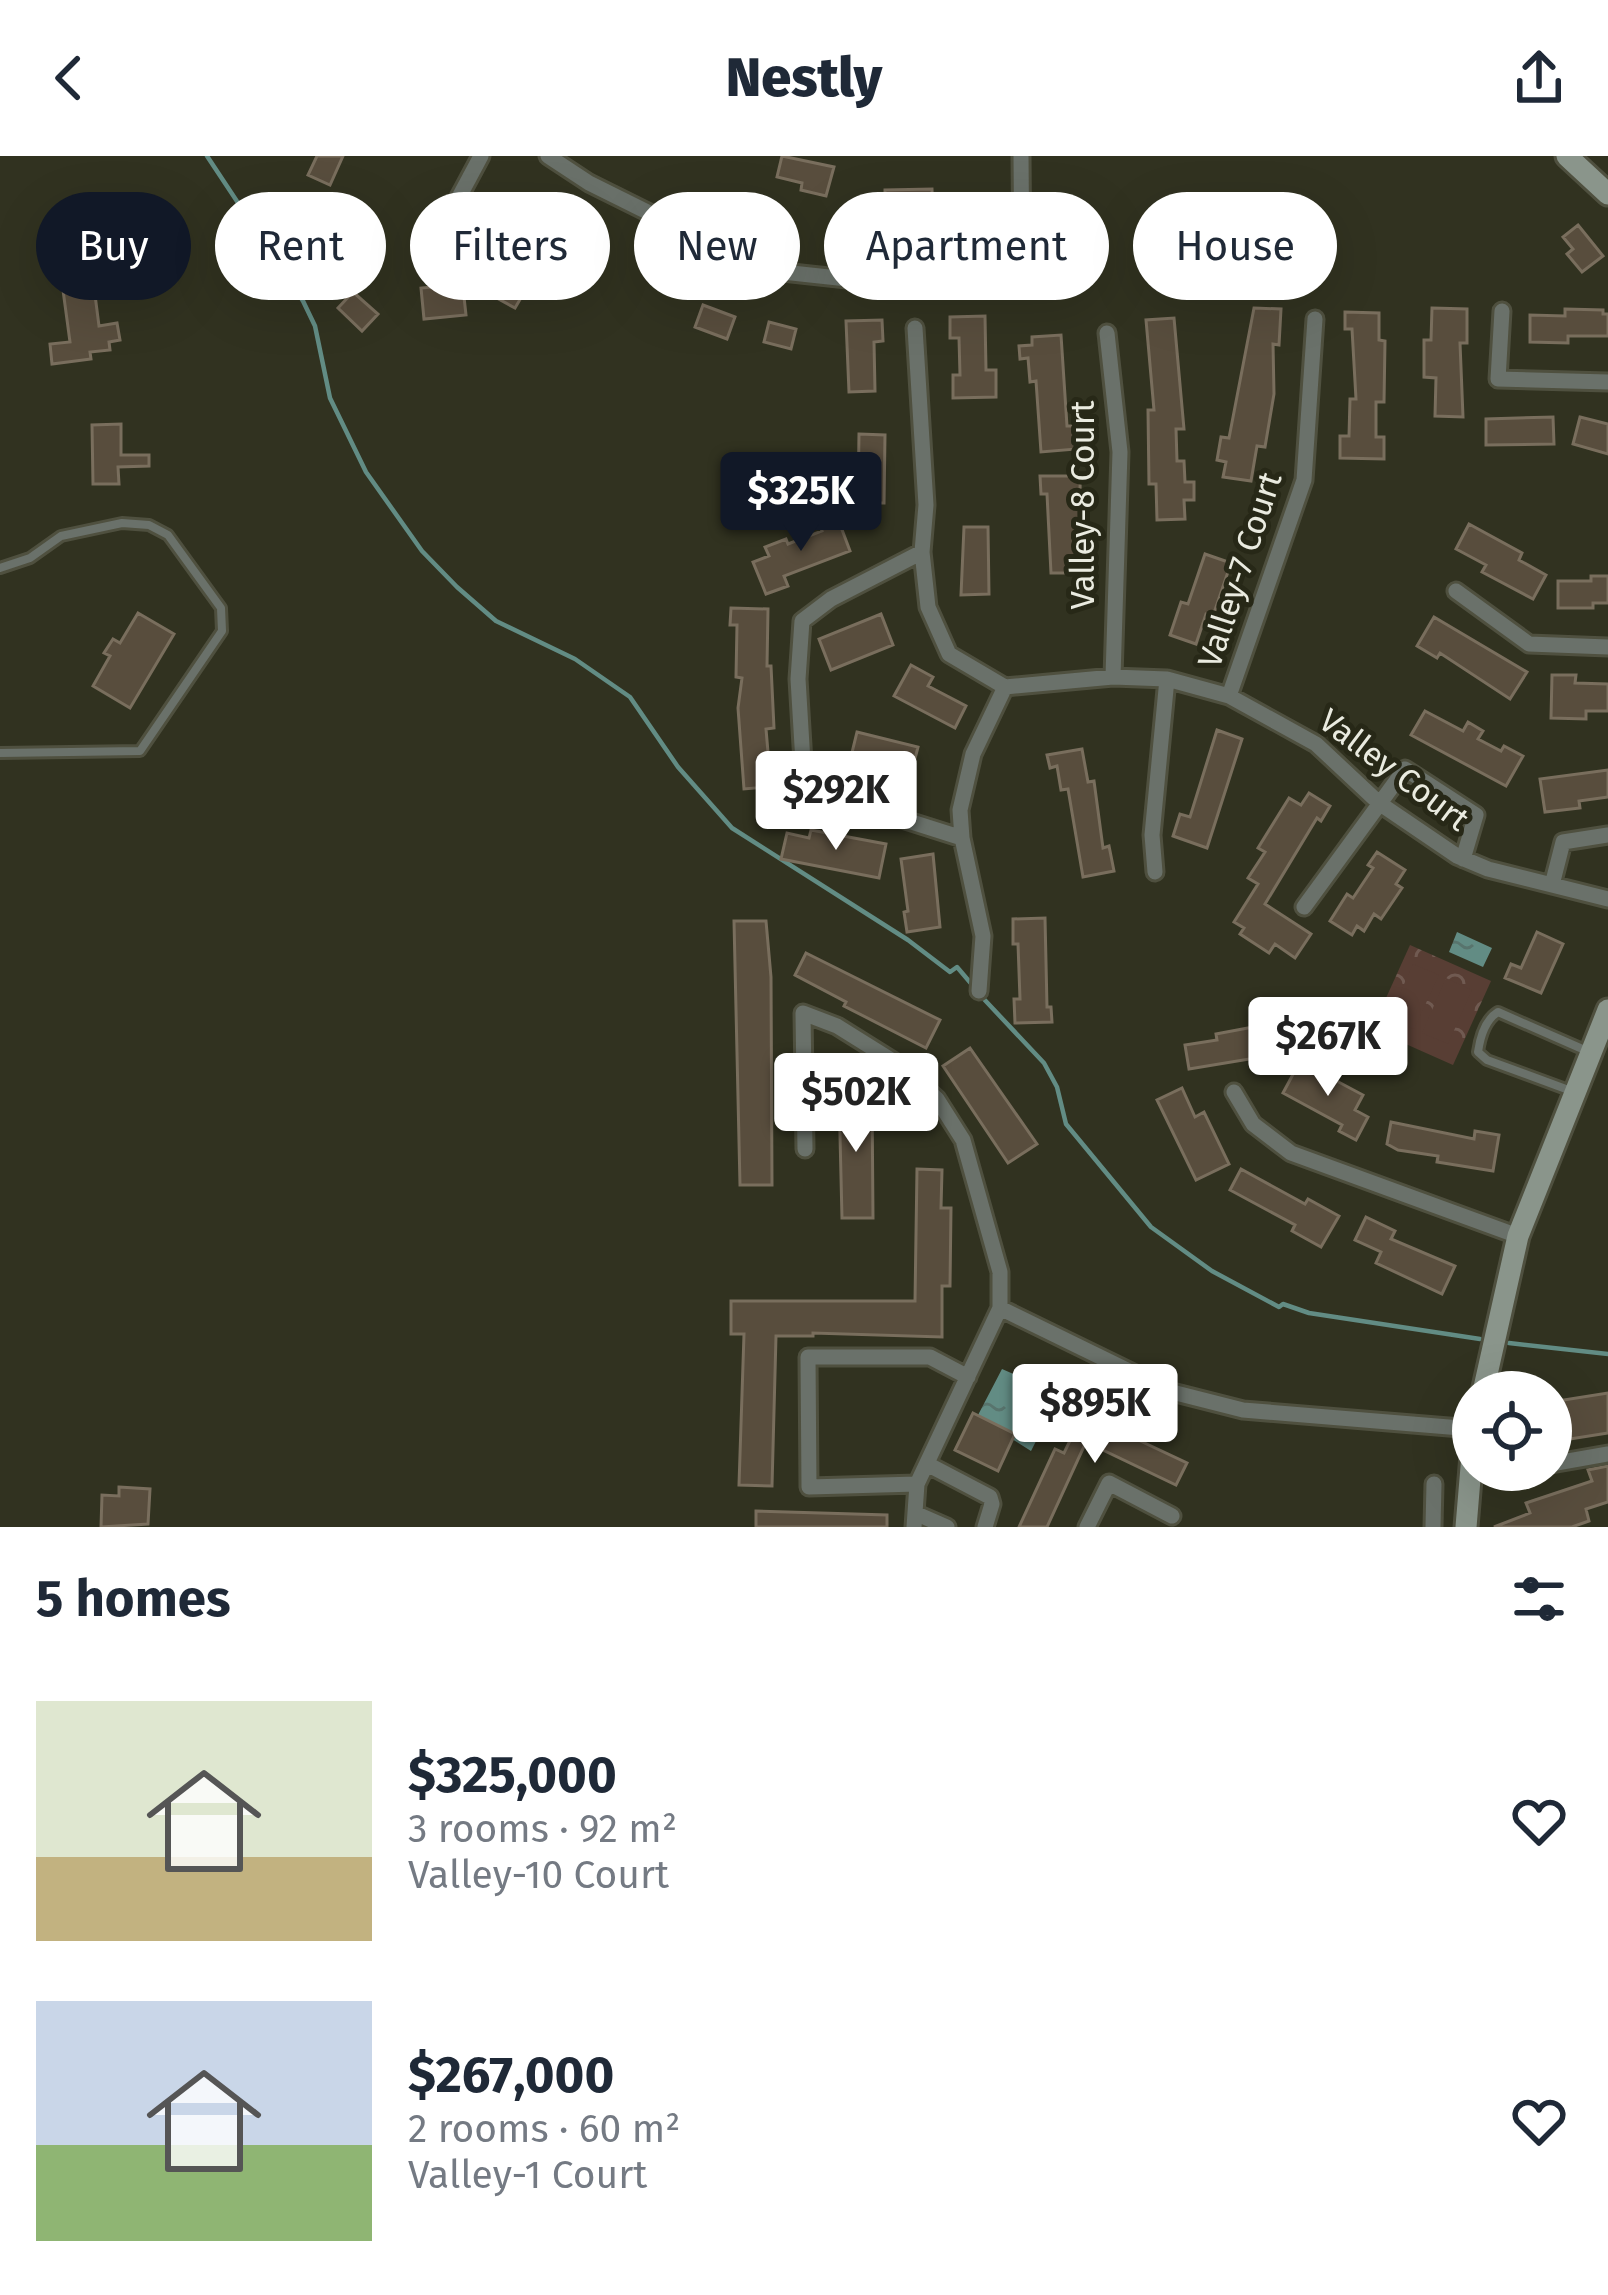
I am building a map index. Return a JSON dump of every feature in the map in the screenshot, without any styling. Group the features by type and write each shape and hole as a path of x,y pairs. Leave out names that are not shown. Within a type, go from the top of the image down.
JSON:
{"street":[{"path":"462,192 481,156"},
{"path":"548,156 589,183 764,270 875,282 1022,269 1021,156"},
{"path":"1568,156 1608,194"},
{"path":"1502,311 1498,379 1608,382"},
{"name":"Valley-7 Court","path":"1229,695 1304,480 1316,320"},
{"path":"915,328 928,607 949,654 1005,687 965,779 960,810 983,936 979,991"},
{"name":"Valley-8 Court","path":"1107,333 1120,452 1113,677"},
{"path":"922,552 814,608 802,621 798,679 804,779 836,798 962,838"},
{"path":"1456,591 1529,644 1608,647"},
{"name":"Valley Court","path":"1005,687 1113,677 1167,679 1229,695 1316,744 1379,803 1463,859 1608,899"},
{"path":"1155,872 1152,835 1167,679"},
{"path":"1304,907 1405,769 1476,815 1463,859"},
{"path":"1552,885 1563,842 1608,836"},
{"path":"1488,1371 1518,1236 1608,1010"},
{"path":"805,1149 803,1013 837,1026 902,1066 937,1099 963,1140 1000,1273 1000,1308 917,1484 914,1520 947,1527"},
{"path":"1234,1092 1253,1124 1291,1153 1518,1236"},
{"path":"1000,1308 1172,1392 1243,1410 1452,1427"},
{"path":"917,1484 808,1487 808,1357 930,1357 968,1377"},
{"path":"1572,1460 1608,1454"},
{"path":"927,1464 990,1497 985,1527"},
{"path":"1088,1527 1109,1483 1172,1516"},
{"path":"1433,1527 1434,1484"},
{"path":"1466,1527 1469,1491"}],"lane":[{"path":"0,568 31,558 61,536 122,523 149,525 168,535 221,608 222,632 140,751 0,753"},
{"path":"1576,1092 1487,1060 1478,1052 1479,1042 1490,1017 1498,1012 1591,1052"}],"green space":[{"path":"1410,945 1491,981 1453,1065 1372,1029"},
{"path":"1413,964 1439,975 1414,1029 1389,1018"},
{"path":"1446,978 1472,990 1448,1044 1422,1033"}],"water":[{"path":"1457,932 1492,948 1483,967 1449,952"},
{"path":"1002,1369 1060,1394 1031,1451 977,1417"}],"building":[{"path":"317,156 343,156 330,185 308,175"},
{"path":"782,156 834,167 824,196 777,177"},
{"path":"932,189 932,192 885,192"},
{"path":"1578,225 1603,256 1582,272 1567,254 1573,249 1563,237"},
{"path":"64,300 96,300 99,326 117,323 120,340 109,342 110,350 90,352 91,359 52,364 50,344 70,342"},
{"path":"346,300 362,300 378,314 362,331 338,308"},
{"path":"422,300 464,300 466,315 424,319"},
{"path":"703,305 735,317 727,339 695,327"},
{"path":"1254,308 1281,309 1279,345 1273,344 1274,394 1265,447 1257,446 1251,481 1223,477 1226,462 1217,460 1221,437 1229,438"},
{"path":"1432,308 1467,309 1467,343 1460,343 1463,417 1435,416 1436,378 1424,377 1424,340 1431,340"},
{"path":"1565,309 1603,310 1608,314 1608,336 1568,336 1568,343 1530,342 1530,315 1565,316"},
{"path":"1345,312 1379,313 1379,340 1385,341 1384,402 1376,402 1376,437 1384,437 1384,459 1340,458 1340,436 1349,436 1350,399 1356,399 1352,329 1345,329"},
{"path":"985,316 986,370 996,370 996,397 953,398 953,375 960,375 959,338 950,338 950,317"},
{"path":"1174,318 1184,429 1176,429 1177,461 1184,461 1185,482 1194,482 1194,500 1184,500 1185,519 1157,520 1156,484 1149,484 1148,410 1154,410 1146,320"},
{"path":"882,320 883,341 874,342 875,391 849,392 846,321"},
{"path":"769,322 796,329 791,349 764,342"},
{"path":"1061,335 1067,426 1075,426 1077,449 1041,452 1036,381 1030,382 1028,358 1020,359 1019,346 1032,345 1032,337"},
{"path":"1553,417 1554,444 1486,445 1486,419"},
{"path":"1580,417 1608,424 1608,454 1573,444"},
{"path":"121,424 121,455 149,455 149,466 118,467 119,484 93,484 92,425"},
{"path":"859,434 885,435 884,503 858,503"},
{"path":"1040,476 1080,476 1081,573 1051,573 1047,494 1041,494"},
{"path":"835,511 850,551 784,576 788,586 766,594 753,562 769,556 765,547 822,531 817,518"},
{"path":"1469,524 1522,553 1519,560 1546,575 1533,599 1482,572 1486,565 1456,549"},
{"path":"964,527 988,527 989,594 961,595"},
{"path":"1205,554 1231,563 1213,616 1206,614 1196,644 1170,635 1181,602 1188,604"},
{"path":"1591,576 1608,576 1608,603 1558,608 1558,581 1591,581"},
{"path":"731,608 768,609 767,666 771,666 774,728 766,729 769,764 777,764 779,786 744,789 738,708 742,678 736,677 737,625 730,625"},
{"path":"138,613 174,634 130,708 93,686 110,656 104,653 113,639 120,643"},
{"path":"881,614 893,645 831,670 819,639"},
{"path":"1434,617 1527,672 1510,699 1440,653 1437,658 1417,646"},
{"path":"911,665 933,677 928,686 966,706 955,728 894,696"},
{"path":"1552,675 1576,675 1575,683 1608,684 1608,711 1586,711 1586,719 1551,718"},
{"path":"1425,711 1463,731 1468,722 1483,731 1478,739 1523,756 1506,786 1411,735"},
{"path":"1217,730 1242,739 1207,848 1173,836 1180,814 1190,817"},
{"path":"857,732 918,747 910,778 868,767 867,773 848,769"},
{"path":"1082,749 1088,782 1094,781 1103,848 1109,846 1114,871 1083,877 1068,789 1061,790 1057,766 1050,768 1047,755"},
{"path":"1608,770 1608,797 1579,801 1580,808 1545,812 1540,779"},
{"path":"1309,793 1330,806 1321,821 1317,818 1265,904 1311,934 1295,958 1275,944 1269,953 1240,934 1244,928 1234,922 1258,884 1248,878 1265,852 1258,848 1289,798 1301,805"},
{"path":"811,830 886,844 879,878 781,859 787,833 809,838"},
{"path":"1377,852 1405,870 1396,884 1402,888 1381,919 1374,914 1364,931 1357,926 1352,935 1330,921 1347,894 1353,898 1373,868 1368,865"},
{"path":"933,854 940,927 907,932 901,859"},
{"path":"1045,918 1047,1007 1051,1007 1052,1022 1015,1023 1014,999 1020,999 1013,919"},
{"path":"734,921 766,921 771,977 772,1185 740,1185"},
{"path":"1537,932 1563,944 1541,993 1505,978 1511,964 1521,968"},
{"path":"806,953 940,1020 926,1048 795,975"},
{"path":"1253,1027 1254,1033 1270,1030 1274,1055 1189,1069 1185,1045"},
{"path":"970,1048 1037,1144 1008,1163 943,1066"},
{"path":"1298,1065 1363,1095 1355,1110 1368,1117 1356,1140 1339,1131 1342,1125 1283,1093"},
{"path":"1182,1088 1195,1117 1204,1112 1229,1164 1196,1180 1157,1100"},
{"path":"839,1094 872,1094 873,1218 842,1218"},
{"path":"1391,1122 1474,1139 1475,1131 1499,1135 1493,1171 1398,1150 1387,1144"},
{"path":"917,1169 942,1170 941,1208 951,1208 950,1286 942,1286 942,1337 776,1336 772,1486 739,1485 744,1334 731,1334 731,1301 915,1301"},
{"path":"1241,1169 1305,1204 1308,1199 1339,1216 1321,1247 1292,1231 1295,1225 1230,1190"},
{"path":"1366,1217 1395,1231 1391,1239 1455,1266 1442,1294 1376,1263 1381,1252 1355,1240"},
{"path":"1608,1393 1608,1433 1572,1439 1572,1399"},
{"path":"973,1413 1015,1434 998,1471 955,1450"},
{"path":"1083,1414 1187,1463 1176,1485 1086,1442 1047,1527 1019,1527 1055,1449 1064,1453"},
{"path":"1608,1466 1608,1502 1586,1509 1589,1521 1572,1527 1494,1527 1530,1513 1526,1503 1592,1481 1588,1470"},
{"path":"119,1487 150,1489 148,1524 101,1527 102,1495 119,1496"},
{"path":"756,1511 887,1515 887,1527 756,1527"}],"waterway":[{"path":"207,156 303,301 315,326 330,398 366,472 422,551 496,621 575,659 630,697 678,767 732,828 950,972 957,967 974,987"},
{"path":"981,996 1044,1063 1057,1087 1066,1124 1151,1227 1212,1271 1279,1307 1480,1339"},
{"path":"1509,1343 1608,1354"}]}
